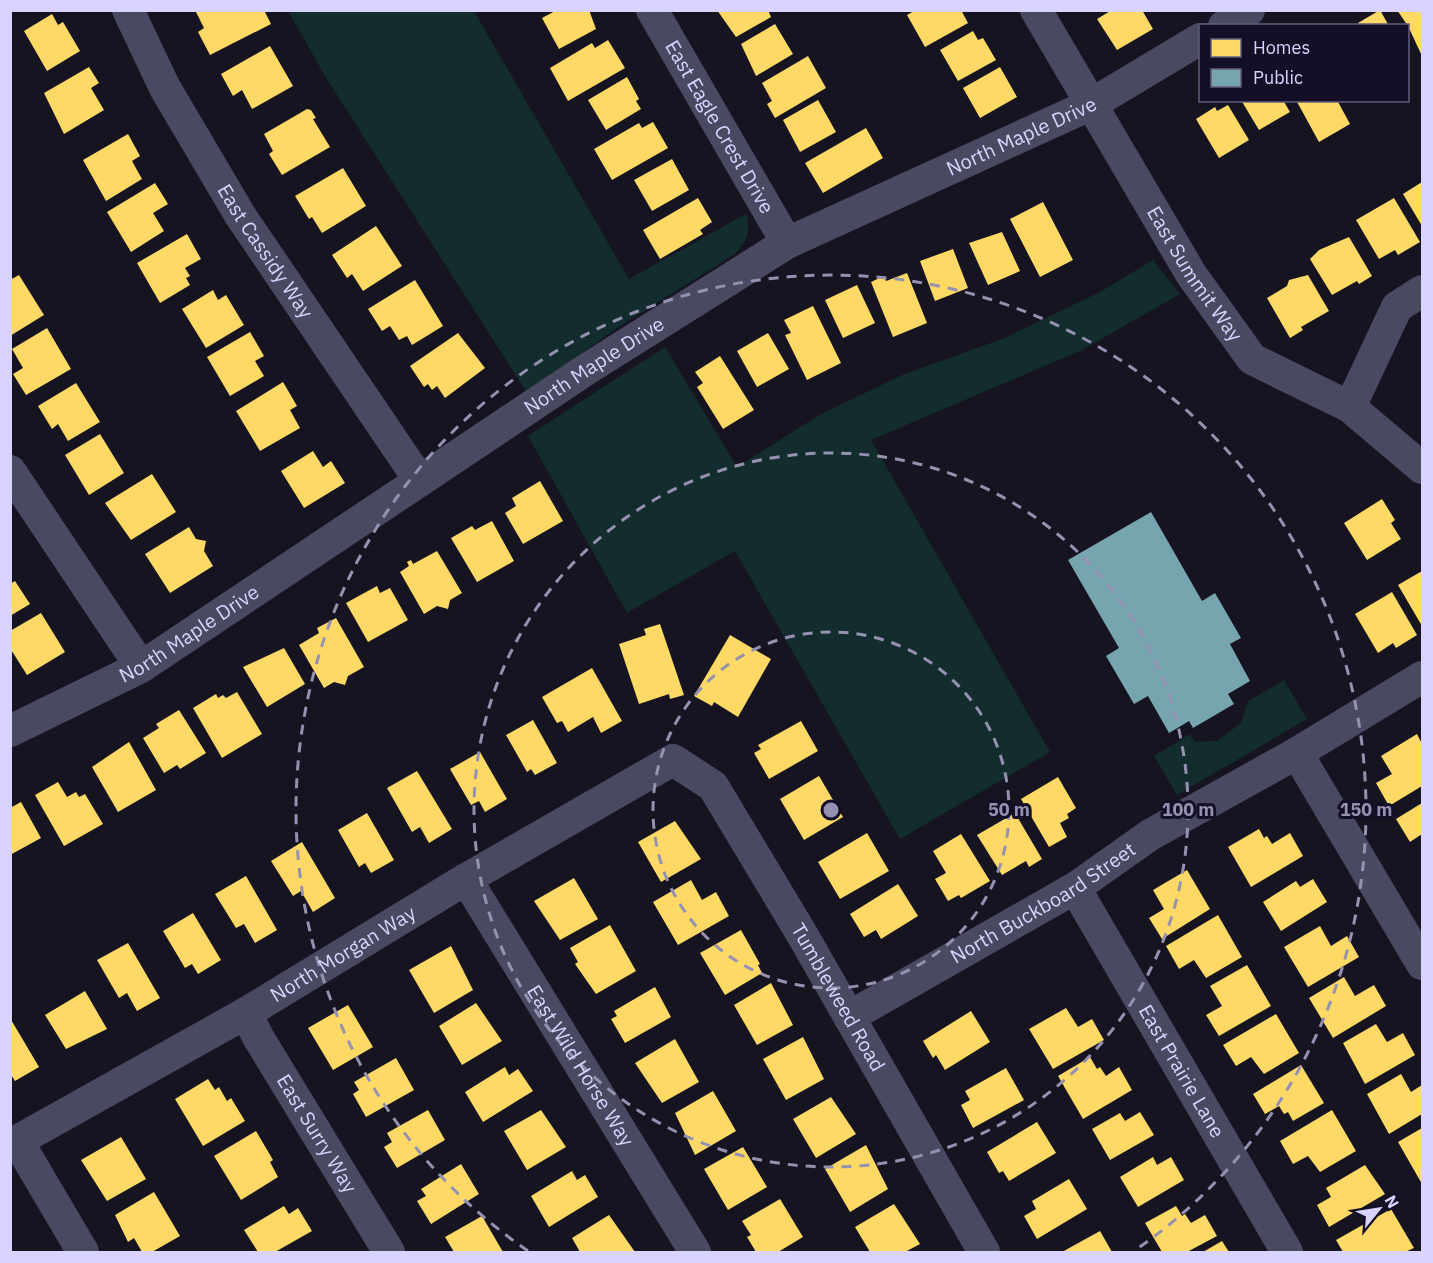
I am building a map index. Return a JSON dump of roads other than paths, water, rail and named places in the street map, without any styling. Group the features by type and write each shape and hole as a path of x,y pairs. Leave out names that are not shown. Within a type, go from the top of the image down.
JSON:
{"street":[{"name":"East Cassidy Way","path":"128,10 165,88 240,215 420,481"},
{"name":"East Eagle Crest Drive","path":"652,10 787,243"},
{"name":"East Summit Way","path":"1036,10 1191,274 1252,359 1350,407 1422,468"},
{"path":"1227,24 1249,10"},
{"name":"North Maple Drive","path":"10,731 141,667 587,369 787,243 1090,105 1199,40"},
{"path":"1350,407 1397,307 1422,291"},
{"path":"10,471 141,667"},
{"name":"North Buckboard Street","path":"849,1017 1075,888 1150,835 1298,753 1422,677"},
{"path":"1298,753 1422,964"},
{"name":"North Morgan Way","path":"14,1143 246,1013 466,879 673,760"},
{"name":"Tumbleweed Road","path":"673,760 713,786 984,1252"},
{"name":"East Wild Horse Way","path":"466,879 695,1252"},
{"name":"East Prairie Lane","path":"1075,888 1287,1252"},
{"name":"East Surry Way","path":"246,1013 258,1037 389,1252"},
{"path":"14,1143 83,1252"}]}
